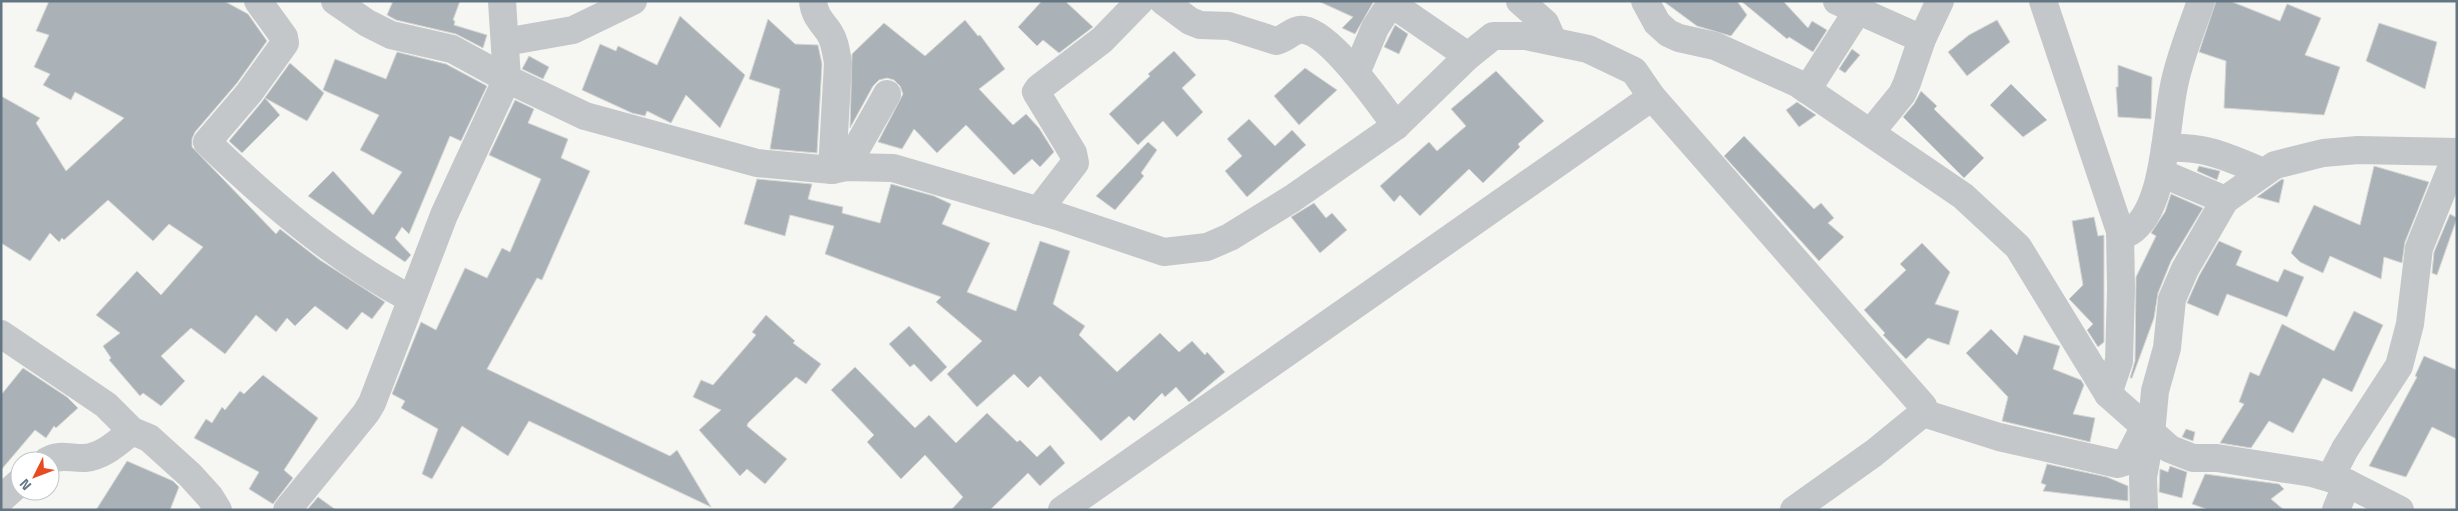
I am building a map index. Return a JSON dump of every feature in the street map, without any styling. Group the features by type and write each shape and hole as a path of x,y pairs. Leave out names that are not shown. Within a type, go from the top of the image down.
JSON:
{"street":[{"path":"258,1 284,37 285,43 249,93 206,142 276,206 320,241 385,285 411,299"},
{"path":"335,1 367,23 391,34 452,49 507,79 585,116 756,164 839,169 893,168 1038,211 1164,252 1208,247 1230,237 1293,198 1396,126 1468,56 1493,36 1526,36 1553,40 1588,49 1634,71 1652,97 1923,406 1923,412"},
{"path":"287,510 366,413 444,216 507,79 502,1"},
{"path":"505,42 573,30 633,1"},
{"path":"813,1 817,16 829,32 836,47 838,63 839,169"},
{"path":"1163,1 1190,21 1208,27 1230,26 1276,41 1296,31 1303,29 1309,31 1336,51 1356,73 1396,126"},
{"path":"1520,1 1545,23 1553,40"},
{"path":"1646,1 1657,24 1668,33 1680,38 1715,46 1797,83 1963,196 2018,247 2108,394 2170,449 2193,458 2260,464 2338,480 2400,510"},
{"path":"1870,132 1902,94 1922,39 1940,1"},
{"path":"2043,1 2120,231 2121,289 2118,361 2108,394"},
{"path":"2120,231 2130,232 2143,220 2163,161 2174,82 2201,1"},
{"path":"1356,73 1376,28 1391,2 1468,56"},
{"path":"1038,211 1075,162 1073,153 1036,92 1102,40 1134,3"},
{"path":"1807,90 1847,6 1922,39"},
{"path":"839,169 887,94"},
{"path":"1062,510 1652,97"},
{"path":"2163,161 2188,147 2209,150 2264,172"},
{"path":"2144,510 2143,477 2148,431 2155,391 2166,348 2172,299 2185,268 2225,200 2275,165 2323,153 2358,150 2457,153 2419,248 2410,324 2399,366 2345,449 2338,480 2336,510"},
{"path":"2163,161 2225,200"},
{"path":"1,334 106,405 132,431 150,438 190,475 218,510"},
{"path":"1923,412 1999,437 2118,464 2126,461 2148,431"},
{"path":"1794,510 1874,453 1923,412"},
{"path":"60,457 85,458 99,455 132,431"}],"building":[{"path":"49,1 224,1 248,14 267,41 237,83 195,132 192,139 192,147 276,234 280,229 320,260 385,302 372,319 362,312 347,330 315,306 295,326 287,318 276,332 256,315 225,354 191,328 161,356 185,381 161,406 143,393 140,396 109,360 111,358 103,346 120,333 96,315 137,271 161,295 203,247 169,224 153,241 108,200 64,240 62,238 59,242 50,233 30,261 1,243 1,96 40,118 36,123 66,171 124,118 75,92 71,100 43,85 50,74 34,67 49,35 36,31"},
{"path":"393,1 460,1 453,20 455,21 454,25 487,35 483,48 456,34 396,20 387,15"},
{"path":"1042,1 1065,1 1093,27 1059,53 1043,40 1037,46 1018,27"},
{"path":"1318,1 1374,1 1355,34 1342,28 1353,17"},
{"path":"1663,1 1737,1 1747,15 1731,36 1697,26"},
{"path":"1741,1 1783,1 1808,28 1812,21 1827,30 1813,52 1789,37 1787,39"},
{"path":"2216,1 2230,1 2280,21 2287,4 2321,18 2305,55 2340,67 2324,115 2224,108 2226,61 2199,52"},
{"path":"680,16 745,75 720,128 686,95 671,123 647,111 645,116 632,113 582,90 600,44 616,51 618,46 657,65"},
{"path":"768,19 795,44 818,45 822,64 817,153 770,149 780,89 749,79"},
{"path":"965,20 978,36 980,35 1005,69 979,89 1013,125 1026,114 1039,128 1054,152 1040,167 1032,159 1014,175 966,125 937,153 914,129 902,149 878,142 903,94 900,86 894,80 887,78 879,80 873,86 850,128 852,54 884,23 925,56"},
{"path":"1997,20 2010,42 1967,76 1948,52 1969,35"},
{"path":"2379,23 2437,42 2425,89 2366,61"},
{"path":"1395,25 1408,34 1399,54 1384,47"},
{"path":"1852,49 1860,55 1845,73 1839,69"},
{"path":"1174,51 1196,75 1182,88 1203,112 1177,137 1163,121 1138,145 1109,114 1150,76 1148,74"},
{"path":"397,52 446,64 487,86 461,141 450,136 409,234 402,227 395,238 411,255 405,262 308,196 333,171 373,215 402,172 360,150 379,115 323,90 335,59 386,79"},
{"path":"529,56 549,67 543,79 522,69"},
{"path":"290,63 324,93 307,121 265,98 280,115 242,153 229,141 261,103"},
{"path":"2118,65 2152,77 2151,119 2118,117 2116,87 2118,87"},
{"path":"1305,68 1337,90 1299,125 1274,96"},
{"path":"1496,71 1544,121 1518,144 1520,147 1483,183 1469,169 1420,216 1400,195 1394,202 1380,186 1429,142 1437,151 1466,126 1451,109"},
{"path":"2011,84 2047,120 2023,137 1990,105"},
{"path":"1921,91 1937,106 1934,109 1984,158 1964,178 1903,117 1914,104"},
{"path":"515,100 534,109 528,123 568,139 561,158 590,171 542,280 537,278 487,369 670,456 677,450 711,507 529,421 508,456 462,426 432,479 422,474 438,429 401,408 405,401 392,394 421,322 436,330 465,268 487,278 502,248 510,252 541,179 489,155"},
{"path":"1797,102 1816,115 1799,127 1786,110"},
{"path":"1249,119 1275,146 1292,130 1306,145 1247,197 1225,171 1242,156 1227,139"},
{"path":"1744,136 1814,209 1821,203 1834,218 1828,223 1844,237 1819,261 1724,156"},
{"path":"1148,142 1157,150 1141,173 1144,176 1115,210 1096,196"},
{"path":"2199,166 2220,171 2217,180 2197,171"},
{"path":"2374,166 2429,182 2405,242 2402,263 2384,257 2381,279 2330,256 2323,273 2300,262 2291,253 2314,205 2360,225"},
{"path":"757,179 812,184 808,199 843,207 842,213 880,223 891,184 934,196 951,204 942,224 990,243 967,292 1016,311 1040,241 1070,251 1053,304 1085,326 1079,335 1117,372 1160,333 1179,352 1192,341 1205,355 1207,352 1225,372 1189,402 1176,387 1165,397 1162,393 1134,421 1129,416 1101,441 1040,376 1028,388 1014,374 977,407 947,374 982,341 936,302 941,297 825,254 834,226 790,215 785,236 744,224"},
{"path":"2282,179 2284,180 2279,203 2257,197"},
{"path":"2171,194 2203,208 2171,261 2158,293 2154,318 2132,378 2130,378 2135,361 2136,277 2156,236 2151,233 2165,212"},
{"path":"1314,203 1326,218 1332,213 1347,230 1320,253 1291,217"},
{"path":"2450,214 2457,218 2437,275 2432,273 2434,252"},
{"path":"2094,217 2098,236 2104,235 2104,342 2098,347 2087,330 2093,324 2069,299 2083,285 2072,221"},
{"path":"2219,241 2242,251 2236,265 2278,282 2284,269 2304,277 2287,317 2227,294 2218,316 2187,303 2199,276"},
{"path":"1922,243 1950,272 1935,304 1959,311 1949,345 1928,338 1906,359 1883,335 1885,333 1864,310 1906,270 1900,264"},
{"path":"2354,311 2383,325 2352,392 2323,378 2293,433 2269,421 2251,448 2220,443 2244,404 2239,402 2250,372 2259,376 2282,324 2334,351"},
{"path":"766,315 795,341 793,343 821,364 806,384 796,377 748,423 747,426 787,459 765,484 747,469 740,476 699,430 721,410 693,397 701,380 713,385 756,335 752,332"},
{"path":"909,326 947,367 931,382 914,364 910,367 889,344"},
{"path":"1991,329 2017,355 2024,335 2060,346 2053,369 2081,380 2084,385 2073,414 2095,418 2090,442 2002,421 2008,397 1966,353"},
{"path":"2424,356 2457,370 2457,439 2432,427 2406,477 2369,466 2417,377 2415,376"},
{"path":"855,367 915,428 929,415 956,443 987,413 1017,442 1020,440 1037,457 1050,445 1065,463 1040,486 1028,473 990,510 951,510 963,497 925,455 901,479 867,442 874,435 831,390"},
{"path":"23,368 67,397 78,408 56,428 54,426 46,438 35,430 17,451 10,451 10,459 1,470 1,395"},
{"path":"263,375 318,418 284,470 293,478 273,504 249,489 259,472 194,438 206,419 212,423 222,407 225,410 240,391 244,394"},
{"path":"2186,429 2195,432 2193,441 2182,437"},
{"path":"127,461 173,481 179,487 170,510 96,510"},
{"path":"2047,464 2107,477 2128,486 2128,501 2043,491 2046,485 2041,483"},
{"path":"2170,466 2187,472 2182,498 2159,492 2160,469 2168,472"},
{"path":"2205,474 2279,484 2284,489 2271,499 2284,510 2209,510 2192,504"},
{"path":"318,497 336,510 307,510"}]}
